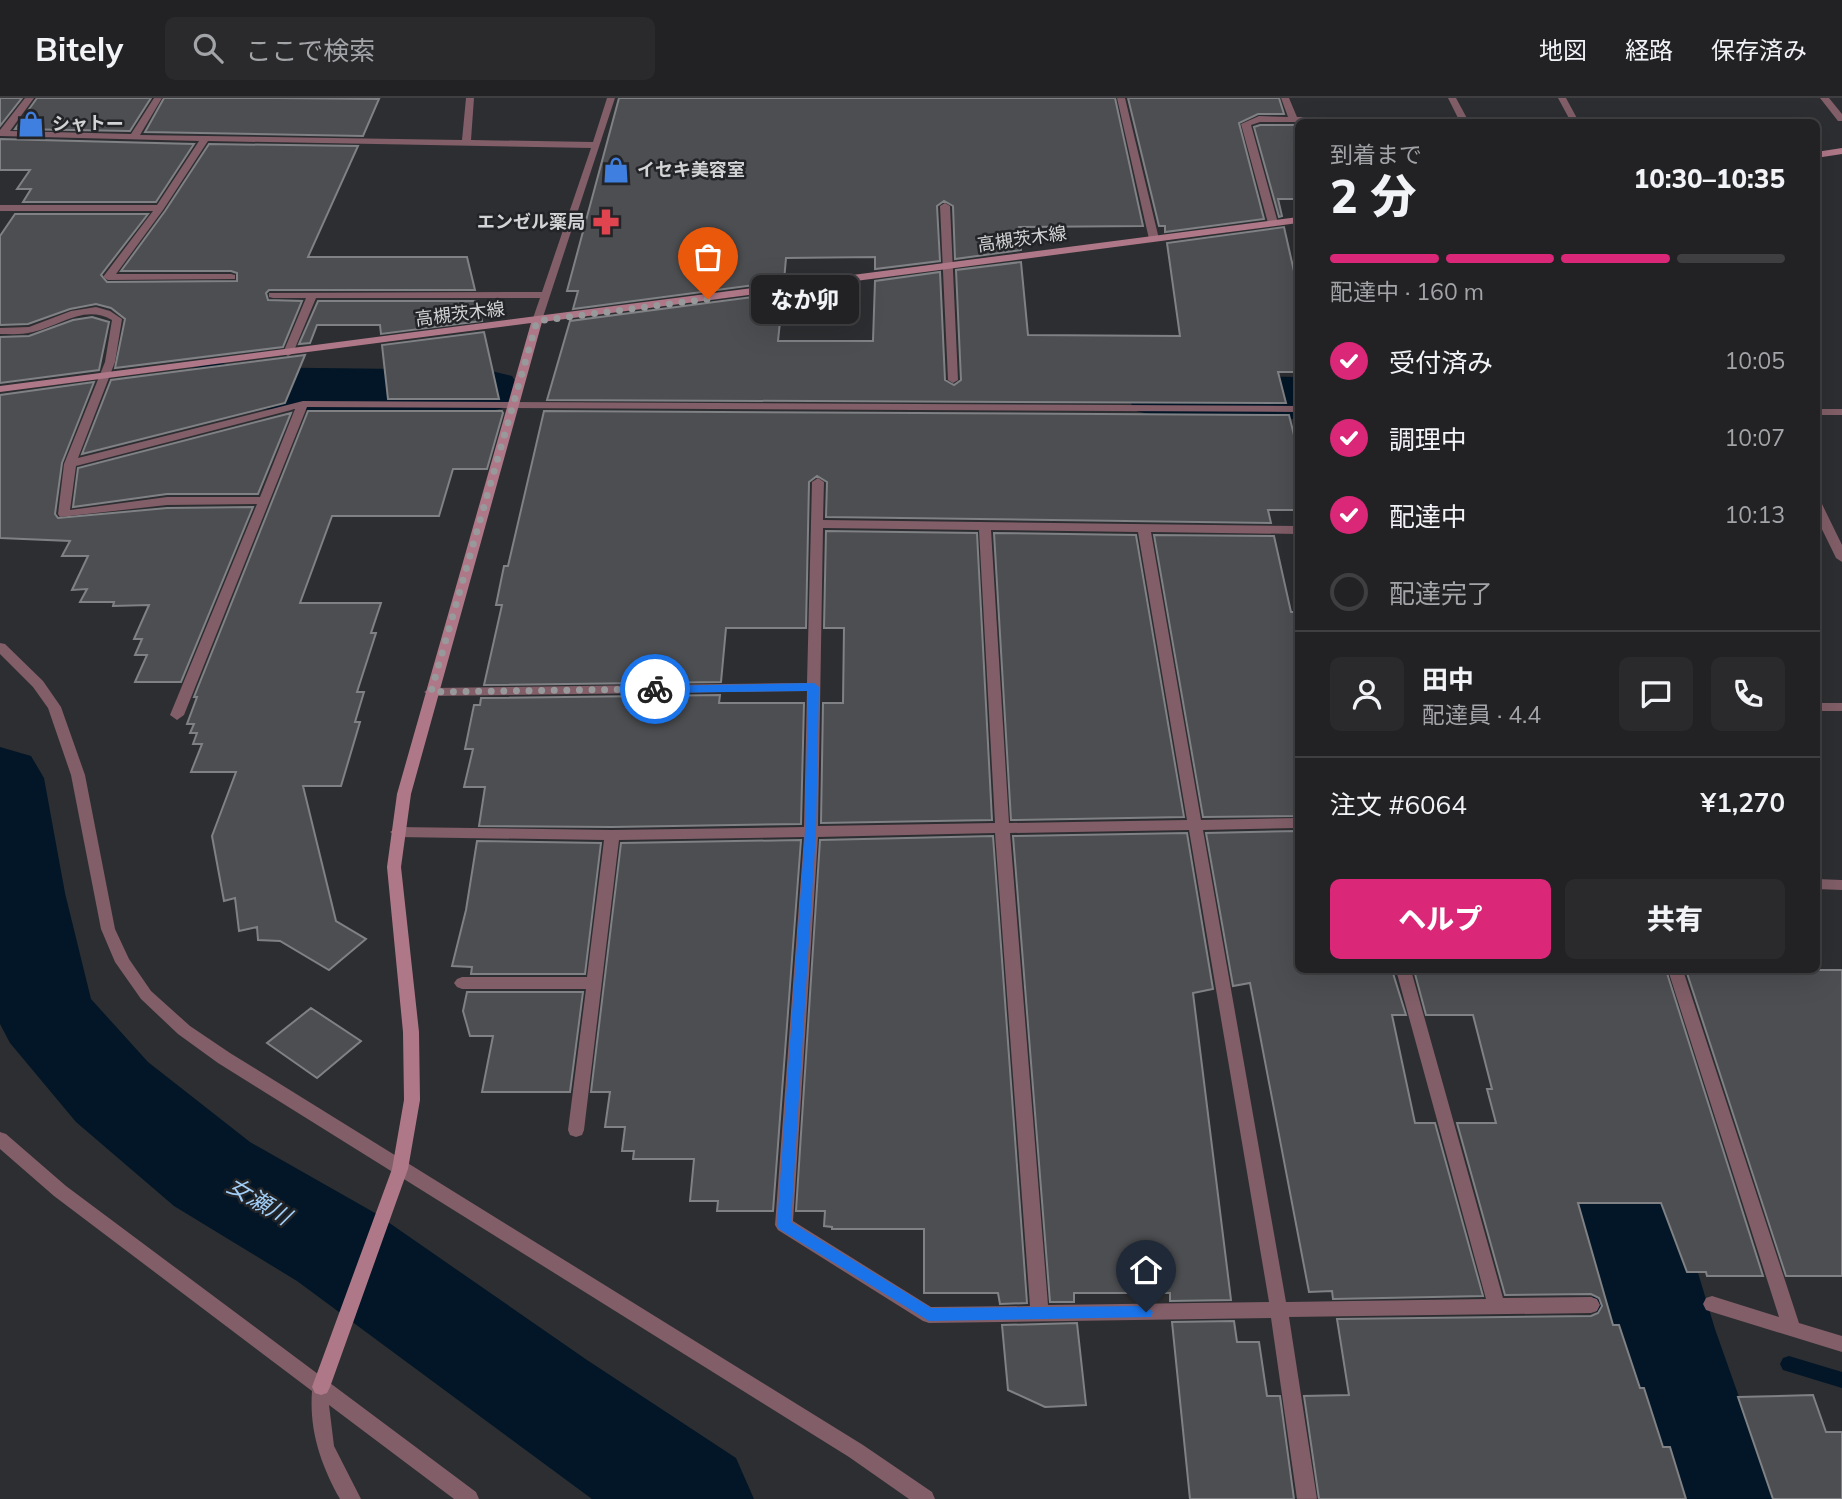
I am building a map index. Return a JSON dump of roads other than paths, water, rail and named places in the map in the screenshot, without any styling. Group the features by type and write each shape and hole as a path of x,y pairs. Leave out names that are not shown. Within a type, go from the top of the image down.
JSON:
{"main road":[{"path":"1820,154 1842,151"},
{"name":"高槻茨木線","path":"0,389 1295,220"},
{"path":"321,1387 400,1169 412,1100 411,1032 394,867 397,832 414,754 537,321"}],"street":[{"path":"2,133 30,98"},
{"path":"134,137 158,98"},
{"path":"466,142 470,98"},
{"path":"537,321 611,98"},
{"path":"1121,98 1154,239"},
{"path":"1285,98 1293,118"},
{"path":"1452,98 1462,119"},
{"path":"1562,98 1573,119"},
{"path":"1824,98 1841,119"},
{"path":"1273,223 1246,124 1259,119 1336,119"},
{"path":"2,133 597,145"},
{"path":"205,139 160,208 105,281 231,277"},
{"path":"945,206 953,380"},
{"path":"0,208 160,208"},
{"path":"273,295 544,295"},
{"path":"288,353 312,295"},
{"path":"0,331 33,330 74,313 96,311 111,314 117,319 105,375 70,464 64,514 167,501 265,500"},
{"path":"177,715 303,404"},
{"path":"70,464 303,404 1295,409"},
{"path":"1820,412 1842,412"},
{"path":"818,482 811,832 784,1225 929,1315 1591,1305"},
{"path":"1820,512 1842,558"},
{"path":"817,524 1295,533"},
{"path":"985,526 1002,828 1040,1314"},
{"path":"1144,528 1279,1310 1307,1499"},
{"path":"0,647 32,677 54,707 78,775 108,929 123,961 146,995 184,1030 224,1058 845,1444 925,1499"},
{"path":"431,692 814,687"},
{"path":"1820,707 1842,707"},
{"path":"397,832 612,835 1295,823"},
{"path":"576,1130 612,835"},
{"path":"1820,884 1842,885"},
{"path":"1405,973 1497,1307"},
{"path":"1676,973 1792,1328"},
{"path":"462,983 593,983"},
{"path":"0,1139 60,1191 469,1499"},
{"path":"1712,1304 1842,1345"},
{"path":"321,1387 318,1417 326,1451 351,1499"}],"waterway":[{"path":"218,383 227,388 487,391"},
{"path":"1161,396 1295,398"},
{"name":"女瀬川","path":"0,778 18,893 45,1015 112,1092 212,1174 336,1247 546,1398 693,1499"},
{"path":"1547,973 1612,1164 1658,1329 1714,1499"},
{"path":"1789,1364 1842,1380"}],"place":[{"name":"シャトー","path":"31,124"},
{"name":"イセキ美容室","path":"616,170"},
{"name":"エンゼル薬局","path":"606,222"},
{"name":"なか卯","path":"708,299"}]}
